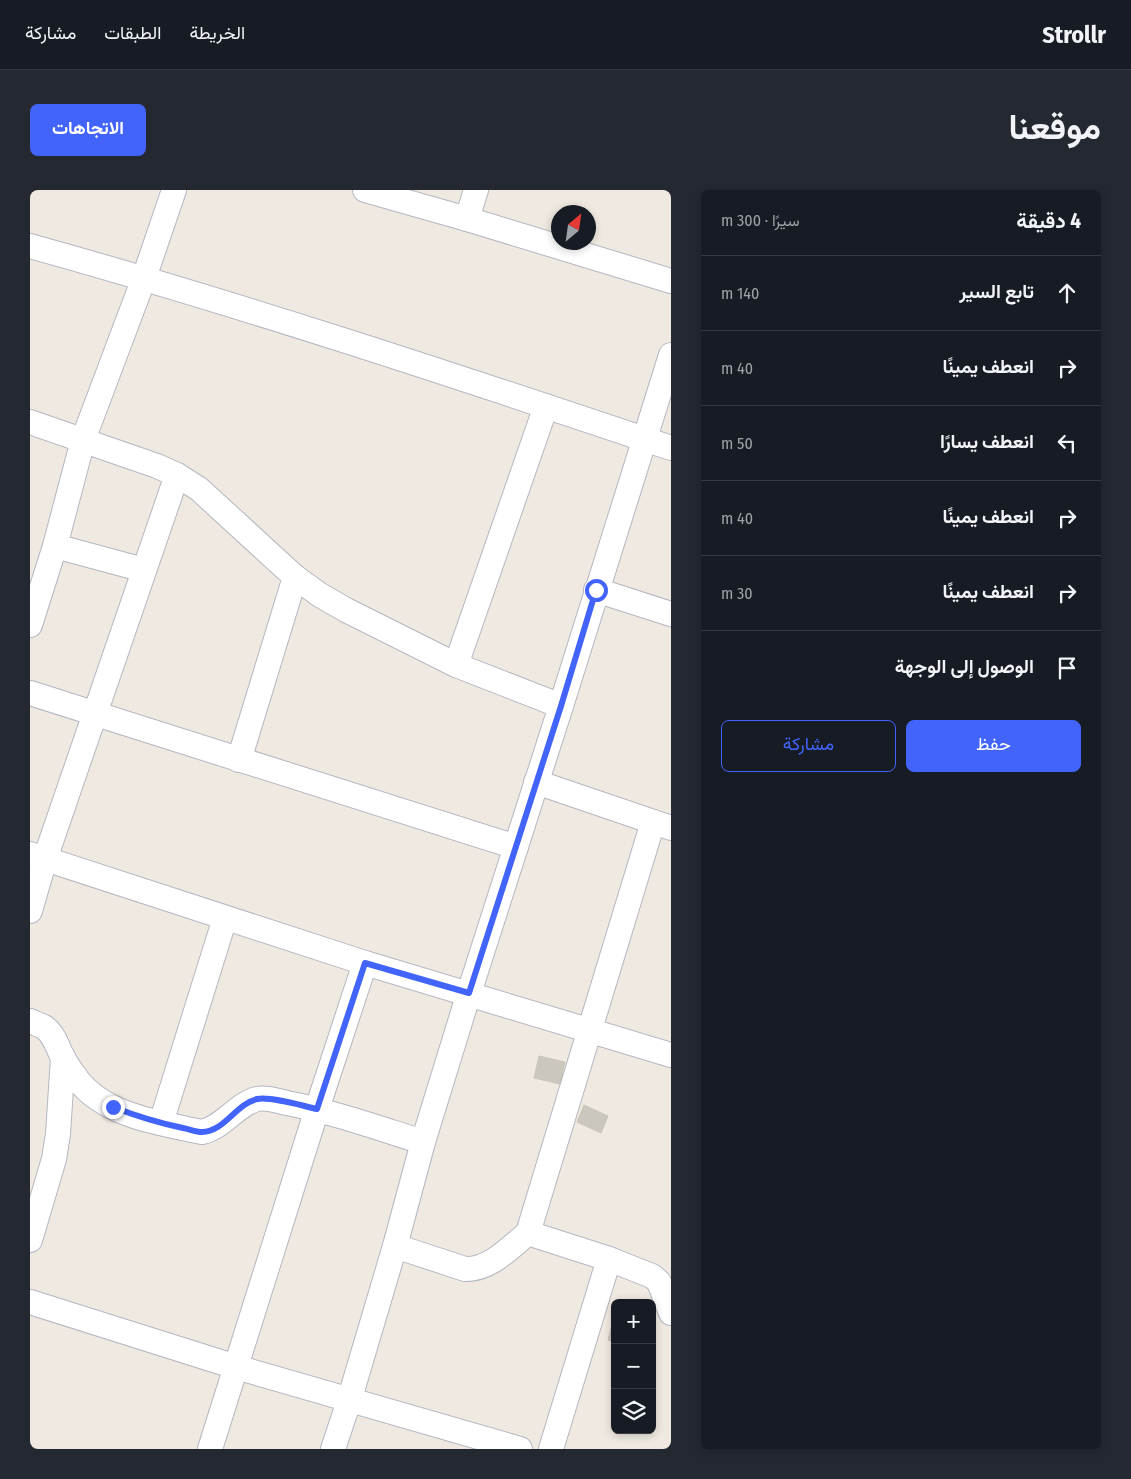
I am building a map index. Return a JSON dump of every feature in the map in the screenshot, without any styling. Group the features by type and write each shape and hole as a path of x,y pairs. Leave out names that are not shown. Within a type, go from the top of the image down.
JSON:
{"street":[{"path":"30,625 37,581 55,546 83,440 144,278 174,190"},
{"path":"365,190 467,219 671,282"},
{"path":"467,219 476,190"},
{"path":"30,246 144,278 546,406 671,448"},
{"path":"333,1449 349,1401 395,1246 423,1142 469,993 596,590 646,440 671,355"},
{"path":"456,665 546,406"},
{"path":"30,422 178,475 199,488 295,577 320,595 456,665 561,706"},
{"path":"30,911 38,857 96,714 178,475"},
{"path":"55,546 144,570"},
{"path":"239,760 295,577"},
{"path":"596,590 671,614"},
{"path":"30,693 516,847"},
{"path":"395,1246 465,1269 475,1269 486,1265 528,1233 590,1030 662,825 536,782"},
{"path":"38,857 365,963 671,1054"},
{"path":"161,1123 225,918"},
{"path":"210,1449 365,963"},
{"path":"30,1021 44,1027 53,1036 63,1057 78,1080 95,1096 113,1107 135,1116 202,1132 211,1130 246,1104 257,1099 267,1099 317,1109 423,1142"},
{"path":"30,1240 54,1159 58,1134 63,1057"},
{"path":"528,1233 609,1259 652,1276 659,1282 671,1313"},
{"path":"551,1449 609,1259"},
{"path":"30,1302 349,1401 520,1449"}],"building":[{"path":"539,1056 565,1062 560,1084 534,1078"},
{"path":"584,1105 608,1116 601,1133 577,1122"},
{"path":"611,1329 611,1341 608,1340"}],"route":[{"path":"113,1107 135,1116 202,1132 211,1130 221,1124 246,1104 257,1099 267,1099 317,1109 365,963 469,993 596,590"}]}
